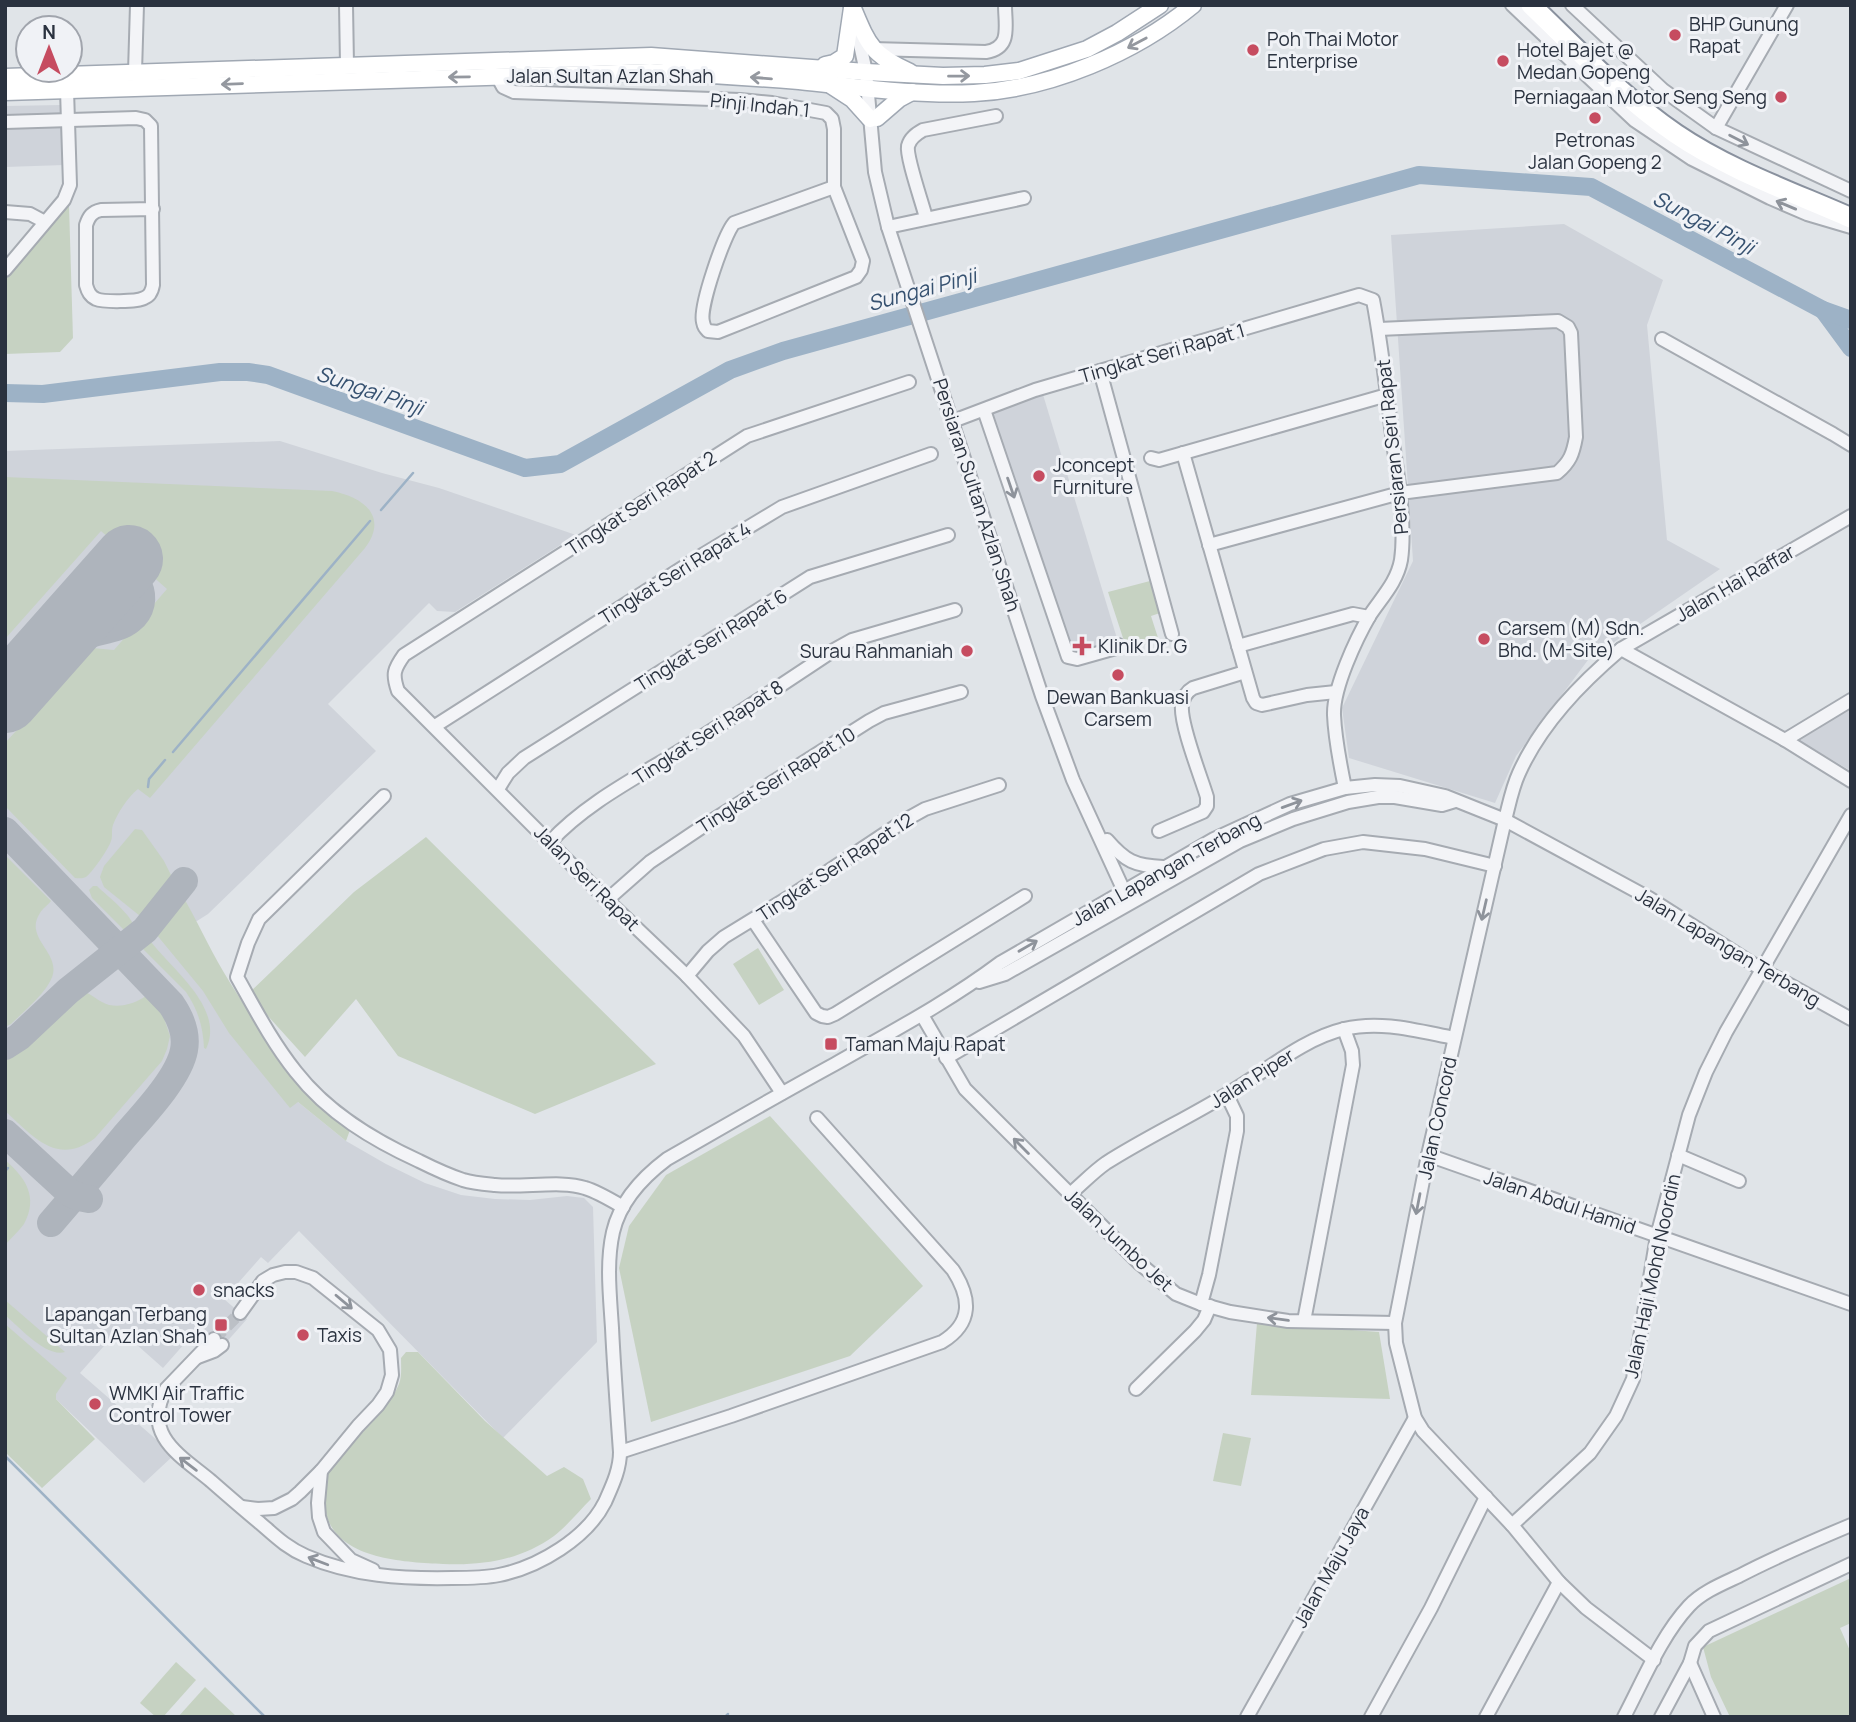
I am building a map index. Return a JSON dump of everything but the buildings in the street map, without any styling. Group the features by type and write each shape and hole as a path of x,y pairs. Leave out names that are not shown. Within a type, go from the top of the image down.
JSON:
{"highway":[{"path":"1531,5 1615,84 1649,106 1730,153 1851,204"},
{"path":"1549,5 1674,133 1730,164 1851,218"}],"main road":[{"name":"Jalan Sultan Azlan Shah","path":"5,77 651,56 812,68 912,92 975,93 1015,88 1098,62 1140,42 1193,5"},
{"path":"852,6 872,49 883,58 917,75"},
{"path":"812,68 834,63 845,56 852,6"},
{"name":"Jalan Sultan Azlan Shah","path":"5,92 650,72 829,84 870,83 917,75 985,75 1018,71 1087,48 1117,33 1158,6"},
{"path":"5,85 54,83 67,90"},
{"path":"829,84 852,99 873,118 912,92"}],"street":[{"path":"135,72 136,5"},
{"path":"346,5 347,65"},
{"path":"872,49 996,51 1003,45 1005,35 1005,5"},
{"path":"1513,5 1634,120 1692,159 1770,198 1807,214 1851,228"},
{"path":"1572,5 1663,90 1716,128 1851,191"},
{"path":"1716,128 1787,5"},
{"name":"Persiaran Sultan Azlan Shah","path":"852,6 870,83 873,118 892,226 906,271 1078,779 1128,891"},
{"name":"Pinji Indah 1","path":"497,76 503,87 514,92 740,100 826,113 832,119 834,129 834,187"},
{"path":"5,270 64,200 70,185 67,90"},
{"path":"926,218 909,157 908,146 914,136 923,130 996,116"},
{"path":"5,122 136,118 145,120 151,127 153,209 153,285 151,292 146,298 138,300 94,299 88,293 86,285 88,217 101,210 153,209"},
{"path":"834,187 863,261 856,277 718,332 708,331 702,321 704,307 724,241 734,223 834,187"},
{"path":"892,226 1024,198"},
{"path":"5,212 30,214 46,222"},
{"name":"Tingkat Seri Rapat 1","path":"956,421 1035,390 1359,295 1373,300"},
{"name":"Persiaran Seri Rapat","path":"1345,789 1335,724 1336,692 1369,617 1398,572 1402,545 1400,493 1373,300"},
{"path":"1209,545 1400,493 1557,473 1567,465 1576,437 1572,333 1568,327 1558,321 1379,329"},
{"path":"1662,339 1851,446"},
{"path":"1100,371 1172,634"},
{"name":"Tingkat Seri Rapat 2","path":"396,667 404,655 747,436 909,382"},
{"path":"1151,458 1159,460 1387,395"},
{"path":"984,410 1068,657 1077,660 1116,648 1118,645"},
{"name":"Persiaran Sultan Azlan Shah","path":"956,421 1051,720 1073,780 1111,862 1128,891"},
{"path":"1183,453 1256,703 1262,705 1336,692"},
{"name":"Tingkat Seri Rapat 4","path":"435,726 782,507 931,454"},
{"name":"Jalan Hai Raffar","path":"1506,820 1517,776 1530,750 1548,724 1592,673 1621,649 1851,516"},
{"name":"Tingkat Seri Rapat 6","path":"498,789 508,773 524,758 810,577 948,535"},
{"name":"Tingkat Seri Rapat 8","path":"550,842 566,824 589,807 834,650 852,640 955,610"},
{"path":"1238,646 1353,614 1369,617"},
{"path":"1621,649 1786,740 1851,781"},
{"name":"Jalan Seri Rapat","path":"396,667 394,679 398,691 687,976 744,1036 782,1093"},
{"path":"1158,831 1203,812 1207,806 1207,797 1182,717 1184,698 1193,688 1245,672"},
{"name":"Tingkat Seri Rapat 10","path":"607,900 650,862 869,721 884,713 961,692"},
{"path":"1786,740 1851,700"},
{"name":"Tingkat Seri Rapat 12","path":"687,976 724,937 916,813 999,785"},
{"name":"Jalan Lapangan Terbang","path":"218,1342 195,1358 166,1389 159,1408 162,1435 178,1456 203,1474 286,1546 332,1566 385,1576 497,1576 538,1563 579,1535 592,1522 602,1507 618,1469 620,1452 608,1272 613,1231 623,1207 652,1171 667,1159 922,1015 1000,963 1214,839 1290,804 1345,789 1375,785 1400,786 1445,796 1506,820 1649,898 1761,969 1851,1019"},
{"path":"1325,809 1340,798 1345,789 1358,796 1378,797"},
{"path":"384,796 259,919 248,943 237,977 275,1044 329,1107 392,1149 464,1180 498,1185 583,1187 623,1207"},
{"name":"Jalan Lapangan Terbang","path":"972,984 1005,974 1240,841 1296,817 1378,797 1395,797 1442,805 1455,801"},
{"name":"Jalan Haji Mohd Noordin","path":"1512,1525 1590,1453 1616,1416 1633,1379 1657,1236 1689,1115 1726,1032 1851,815"},
{"name":"Jalan Concord","path":"1415,1418 1396,1343 1395,1323 1428,1155 1506,820"},
{"path":"1107,840 1122,857 1138,865 1166,867"},
{"path":"946,1058 1259,874 1324,849 1363,842 1425,849 1495,866"},
{"path":"1041,954 1116,906 1128,891 1206,860"},
{"path":"1093,909 1106,899 1114,887 1111,862"},
{"path":"753,920 816,1013 828,1017 1025,896"},
{"name":"Jalan Jumbo Jet","path":"922,1015 965,1089 1139,1263 1176,1294 1205,1305 1272,1319 1395,1323"},
{"name":"Jalan Piper","path":"1070,1194 1105,1164 1227,1095 1309,1043 1343,1029 1397,1026 1454,1038"},
{"path":"1304,1321 1353,1065 1352,1051 1343,1029"},
{"path":"1136,1389 1204,1320 1209,1275 1237,1131 1237,1116 1227,1095"},
{"path":"620,1452 942,1342 954,1335 964,1320 967,1302 963,1285 953,1270 817,1118"},
{"name":"Jalan Abdul Hamid","path":"1428,1155 1851,1304"},
{"path":"1678,1155 1739,1181"},
{"path":"241,1507 266,1509 283,1504 300,1492 378,1405 387,1392 392,1375 390,1350 378,1330 320,1282 306,1275 285,1272 273,1275 263,1281 243,1311"},
{"path":"1415,1418 1423,1431 1512,1525 1559,1582 1586,1608 1654,1660"},
{"name":"Jalan Maju Jaya","path":"1247,1717 1415,1418"},
{"name":"Jalan Lapangan Terbang","path":"321,1471 318,1503 324,1532 351,1560 385,1576"},
{"path":"1371,1717 1431,1608 1486,1497"},
{"path":"1624,1717 1678,1619 1691,1604 1711,1590 1779,1555 1851,1525"},
{"path":"1661,1717 1690,1663 1695,1646 1709,1631 1851,1564"},
{"path":"1486,1717 1559,1582"},
{"path":"1690,1663 1714,1717"}],"shaded area":[{"path":"62,105 64,165 5,167 5,106"},
{"path":"1564,224 1663,280 1647,325 1667,540 1720,569 1588,660 1516,756 1495,803 1349,758 1342,708 1413,561 1391,235"},
{"path":"1041,388 1119,645 1068,661 986,402"},
{"name":"Lapangan Terbang Sultan Azlan Shah","path":"280,441 439,488 576,535 455,612 437,611 429,603 328,704 376,751 208,914 189,926 298,1102 346,1141 425,1183 461,1195 530,1200 567,1196 584,1198 593,1207 597,1342 503,1438 299,1231 268,1263 261,1257 224,1299 247,1319 223,1346 200,1326 163,1368 119,1329 80,1373 174,1455 144,1483 56,1399 56,1394 5,1341 5,451"},
{"path":"1851,706 1851,771 1797,739"}],"green space":[{"path":"69,205 73,338 60,352 5,354 5,278"},
{"path":"5,477 332,491 362,503 373,517 372,537 365,548 150,798 138,789 127,800 113,825 112,839 107,849 92,871 83,878 75,878 5,806 5,743 92,648 114,650 167,589 101,531 5,639"},
{"path":"1150,581 1160,613 1151,616 1159,641 1137,647 1133,638 1124,641 1108,592"},
{"path":"135,829 142,830 173,879 145,920 104,887 100,877 104,866"},
{"path":"426,837 656,1064 535,1114 398,1056 356,999 305,1057 248,994 354,892"},
{"path":"5,855 51,901 40,913 36,929 51,958 53,974 41,994 5,1027"},
{"path":"97,886 130,918 135,930 131,937 92,898 89,890"},
{"path":"182,895 223,971 265,1035 314,1094 350,1130 346,1141 298,1102 290,1108 229,1033 203,991 156,934 155,928"},
{"path":"151,942 184,978 203,1005 209,1019 210,1034 206,1049 199,1019 186,992 143,949"},
{"path":"758,948 784,990 759,1005 733,964"},
{"path":"82,991 113,1006 130,1004 146,996 162,1012 170,1036 162,1061 95,1138 69,1150 57,1149 36,1138 5,1111 5,1058 15,1053 73,993"},
{"path":"770,1116 923,1286 850,1356 651,1422 619,1268 629,1226 666,1175"},
{"path":"5,1160 19,1173 28,1188 30,1205 24,1224 5,1245"},
{"path":"5,1300 65,1352 50,1350 25,1334 5,1315"},
{"path":"1257,1323 1379,1332 1390,1399 1251,1395"},
{"path":"5,1324 67,1378 56,1394 56,1399 95,1439 42,1488 5,1452"},
{"path":"406,1352 418,1352 485,1421 547,1476 564,1467 583,1479 591,1499 559,1532 528,1551 501,1560 472,1564 408,1562 371,1554 340,1538 330,1524 325,1507 327,1476 340,1456 393,1396 400,1381 401,1358"},
{"path":"1223,1433 1251,1438 1241,1486 1213,1481"},
{"path":"1851,1578 1851,1623 1840,1628 1851,1653 1851,1717 1730,1717 1711,1677 1703,1647"},
{"path":"176,1662 196,1680 163,1717 156,1717 140,1703"},
{"path":"205,1687 237,1717 178,1717"}],"waterway":[{"name":"Sungai Pinji","path":"5,393 43,394 220,372 248,372 268,375 525,468 560,464 730,370 783,351 1419,175 1591,187 1823,310 1851,320"},
{"path":"1823,310 1851,348"},
{"path":"381,510 413,473"},
{"path":"173,752 370,521"},
{"path":"148,787 149,779 165,760"},
{"path":"5,1171 8,1168"},
{"path":"5,1456 265,1717"},
{"path":"725,1717 728,1714"}],"taxiway":[{"path":"109,566 127,572 139,586 141,604 137,612 125,623 78,638 37,663 87,579 93,572 109,566"},
{"path":"5,831 171,1004 184,1032 181,1061 168,1084 51,1223"},
{"path":"5,1046 19,1037 68,991 145,930 184,881"},
{"path":"5,1133 69,1192 89,1199"}],"runway":[{"path":"5,699 129,559"}],"tunnel":[{"path":"214,1339 240,1313"}],"place":[{"name":"BHP Gunung Rapat","path":"1675,35"},
{"name":"Poh Thai Motor Enterprise","path":"1253,50"},
{"name":"Hotel Bajet @ Medan Gopeng","path":"1503,61"},
{"name":"Perniagaan Motor Seng Seng","path":"1781,97"},
{"name":"Petronas Jalan Gopeng 2","path":"1595,118"},
{"name":"Jconcept Furniture","path":"1039,476"},
{"name":"Carsem (M) Sdn. Bhd. (M-Site)","path":"1484,639"},
{"name":"Klinik Dr. G","path":"1082,646"},
{"name":"Surau Rahmaniah","path":"967,651"},
{"name":"Dewan Bankuasi Carsem","path":"1118,675"},
{"name":"Taman Maju Rapat","path":"831,1044"},
{"name":"snacks","path":"199,1290"},
{"name":"Lapangan Terbang Sultan Azlan Shah","path":"221,1325"},
{"name":"Taxis","path":"303,1335"},
{"name":"WMKI Air Traffic Control Tower","path":"95,1404"}]}
